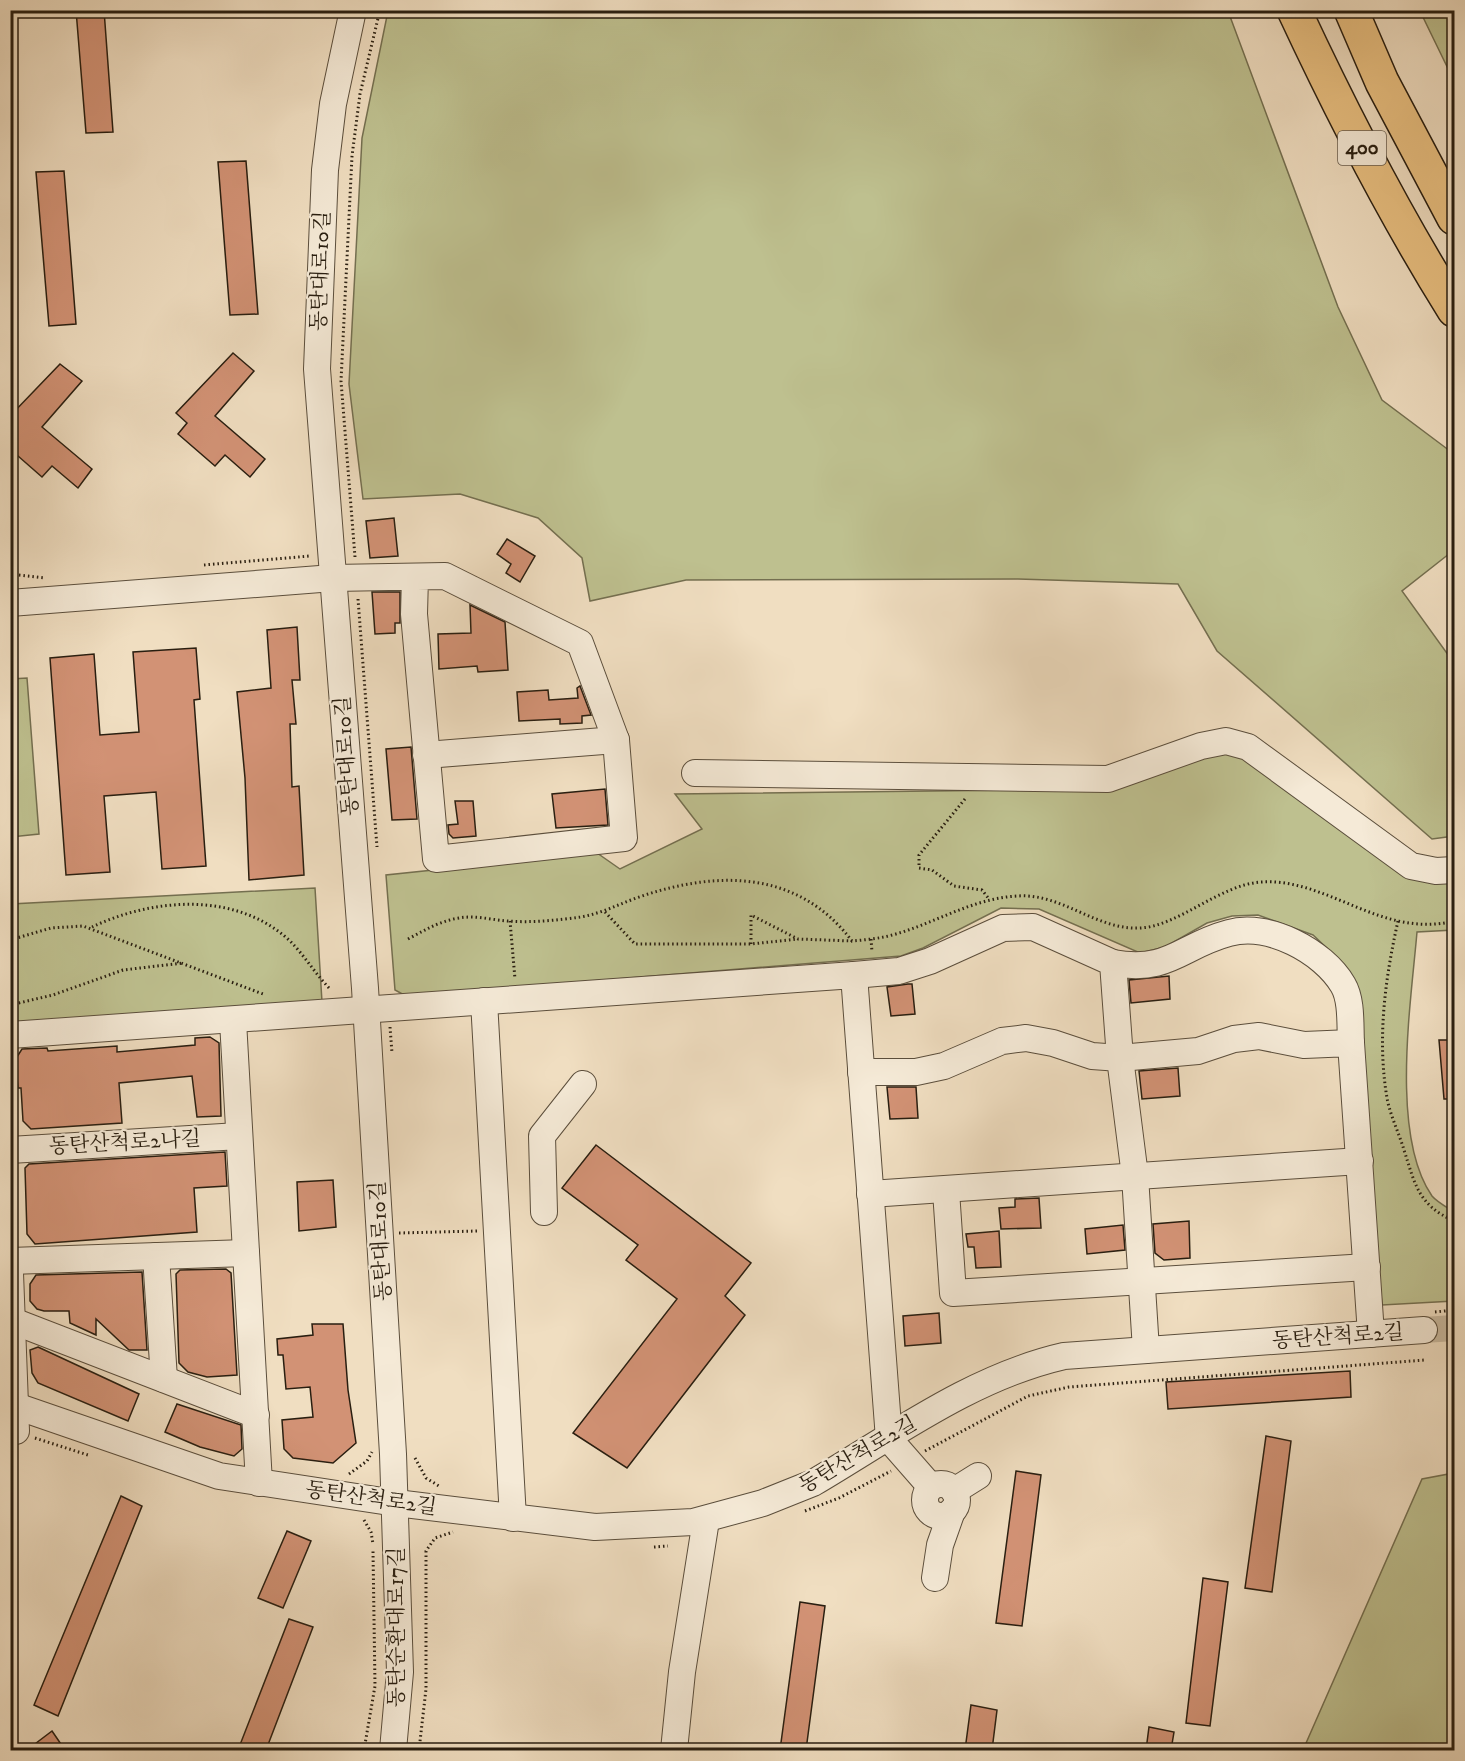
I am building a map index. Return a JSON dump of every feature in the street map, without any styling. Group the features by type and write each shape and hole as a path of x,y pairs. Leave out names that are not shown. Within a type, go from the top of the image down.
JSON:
{"highway":[{"name":"400","path":"1294,10 1347,118 1437,282 1455,310"},
{"name":"400","path":"1351,10 1382,82 1455,218"}],"street":[{"name":"동탄대로10길","path":"353,10 333,104 326,170 317,369 345,578 345,1001 396,1503"},
{"path":"10,603 345,578 415,576 445,576 580,643 616,740 624,838 436,859 414,614 415,576"},
{"path":"426,754 616,740"},
{"path":"695,773 1107,779 1201,746 1226,741 1248,747 1411,866 1436,871 1455,870"},
{"path":"10,1035 232,1021 345,1001 484,1001 899,971 930,961 1003,928 1033,927 1113,963 1134,967 1156,965 1231,932 1259,931 1299,945 1328,964 1344,986 1351,1043 1371,1334"},
{"path":"1113,963 1120,1058 1135,1176 1146,1350"},
{"path":"854,975 889,1439 943,1501 935,1578"},
{"path":"484,1001 513,1518"},
{"path":"232,1021 260,1483"},
{"path":"861,1072 916,1072 944,1066 1002,1041 1026,1038 1053,1043 1092,1056 1120,1058 1162,1056 1198,1050 1234,1039 1259,1036 1304,1045 1351,1043"},
{"path":"544,1212 542,1136 583,1084"},
{"name":"동탄산척로2나길","path":"10,1150 239,1136"},
{"path":"870,1194 946,1191 1360,1161"},
{"path":"946,1191 953,1293 1367,1267"},
{"path":"10,1261 246,1253"},
{"path":"156,1256 164,1379"},
{"path":"10,1273 14,1414"},
{"path":"13,1321 256,1415"},
{"name":"동탄산척로2길","path":"14,1414 219,1476 260,1483 396,1503 595,1527 667,1525 706,1520 763,1503 813,1483 978,1387 1039,1362 1064,1356 1424,1330"},
{"path":"943,1501 978,1476"},
{"name":"동탄순환대로17길","path":"393,1750 400,1672 396,1503"},
{"path":"674,1750 682,1672 706,1520"}],"path":[{"path":"378,858 345,578 341,381 352,156 360,94 380,10"},
{"path":"204,565 310,556"},
{"path":"10,574 50,578"},
{"path":"969,795 919,855 919,868 932,870 954,886 982,890 989,899"},
{"path":"408,939 435,925 460,918 510,921 581,917 642,897 699,882 731,878 758,882 786,890 817,905 838,922 852,941"},
{"path":"604,911 635,944 751,944 798,939 852,941 885,937 989,899 1020,895 1050,899 1110,923 1140,928 1163,922 1235,888 1262,882 1287,884 1318,892 1371,915 1398,921 1440,924 1455,921"},
{"path":"90,928 138,910 194,903 247,914 291,942 345,1001"},
{"path":"751,944 751,915 798,939"},
{"path":"510,921 515,980"},
{"path":"1398,921 1385,977 1383,1044 1387,1099 1418,1193 1441,1215 1455,1221"},
{"path":"10,940 51,928 83,926 262,994 271,994"},
{"path":"10,1005 53,995 123,970 184,963"},
{"path":"321,992 345,1001"},
{"path":"402,1233 497,1230"},
{"path":"796,1514 839,1498 1028,1396 1069,1387 1425,1360"},
{"path":"419,1750 426,1689 426,1551 429,1544 444,1533"},
{"path":"364,1750 375,1686 373,1542"}],"green space":[{"path":"388,11 1228,11 1338,307 1382,400 1454,454 1454,550 1402,591 1454,663 1454,836 1432,839 1217,651 1178,584 1018,579 686,580 590,601 582,558 538,518 460,494 363,499 349,384 362,138"},
{"path":"1420,11 1454,11 1454,81"},
{"path":"27,678 39,834 11,837 11,679"},
{"path":"1238,750 1454,879 1454,930 1417,932 1406,1068 1411,1139 1419,1170 1432,1196 1454,1212 1454,1301 1382,1305 1351,979 1334,955 1313,935 1258,915 1232,916 1207,923 1165,947 1140,953 1039,909 1001,908 923,948 901,956 406,996 395,990 386,875 597,853 620,869 702,829 675,794 1099,789 1216,751"},
{"path":"315,888 322,1002 11,1024 11,904"},
{"path":"1454,1473 1454,1750 1303,1750 1422,1479"}],"building":[{"path":"76,10 104,10 113,132 86,133"},
{"path":"246,161 258,314 230,315 218,162"},
{"path":"64,171 76,324 49,326 36,172"},
{"path":"233,353 254,371 215,416 265,459 250,477 225,455 215,466 178,434 187,423 176,413"},
{"path":"60,364 82,381 42,427 92,469 78,488 52,466 42,477 10,449 10,416"},
{"path":"394,518 398,556 370,558 366,521"},
{"path":"507,539 535,556 520,582 506,573 511,564 497,554"},
{"path":"372,592 400,592 400,623 395,623 395,633 375,634"},
{"path":"470,605 505,622 508,670 478,672 477,666 439,669 438,634 471,633"},
{"path":"297,627 300,680 292,680 296,724 290,724 292,787 299,786 304,875 249,880 245,778 237,692 271,688 267,630"},
{"path":"196,648 200,699 194,700 206,866 162,869 156,792 104,796 110,872 66,875 50,658 94,654 100,735 139,732 133,652"},
{"path":"580,686 591,715 582,716 582,723 560,724 560,719 519,721 517,692 548,690 549,700 578,698 577,688"},
{"path":"411,747 417,819 392,820 386,749"},
{"path":"605,789 608,825 556,828 552,794"},
{"path":"455,801 473,801 476,836 453,838 449,834 448,825 458,824"},
{"path":"1169,976 1170,999 1131,1003 1129,980"},
{"path":"912,984 915,1014 891,1016 887,987"},
{"path":"210,1037 219,1043 221,1116 197,1117 192,1076 119,1083 122,1123 31,1129 23,1121 21,1088 18,1088 15,1060 22,1049 47,1048 48,1051 117,1046 117,1052 195,1045 195,1038"},
{"path":"1439,1040 1455,1040 1455,1099 1444,1099"},
{"path":"1178,1068 1180,1096 1142,1099 1139,1071"},
{"path":"887,1087 916,1087 918,1118 890,1119"},
{"path":"596,1145 751,1263 725,1296 745,1315 627,1468 573,1433 677,1299 626,1260 638,1245 562,1188"},
{"path":"225,1152 227,1186 194,1188 197,1232 35,1244 27,1234 25,1168 29,1164"},
{"path":"333,1180 336,1227 299,1231 297,1182"},
{"path":"1039,1198 1041,1228 1001,1229 999,1208 1015,1207 1015,1199"},
{"path":"1189,1221 1190,1258 1164,1260 1155,1253 1153,1224"},
{"path":"1123,1225 1125,1250 1087,1254 1085,1229"},
{"path":"999,1231 1001,1267 976,1268 974,1247 968,1247 966,1234"},
{"path":"226,1269 231,1273 237,1375 207,1377 188,1372 179,1363 176,1274 180,1270"},
{"path":"142,1272 147,1350 129,1350 96,1319 96,1335 70,1323 69,1311 44,1311 37,1309 30,1301 30,1284 36,1275"},
{"path":"939,1313 941,1343 905,1346 903,1316"},
{"path":"312,1324 343,1324 348,1390 356,1443 333,1463 293,1458 284,1449 282,1420 313,1417 310,1387 286,1389 283,1355 278,1355 277,1339 313,1335"},
{"path":"38,1347 139,1394 128,1421 38,1383 32,1373 30,1350"},
{"path":"1350,1371 1351,1397 1168,1409 1166,1382"},
{"path":"177,1404 241,1425 242,1449 234,1456 200,1447 165,1432"},
{"path":"1266,1436 1291,1441 1272,1592 1245,1588"},
{"path":"1016,1471 1041,1475 1022,1626 996,1623"},
{"path":"121,1496 142,1506 58,1716 34,1705"},
{"path":"287,1531 311,1541 283,1608 258,1598"},
{"path":"1203,1578 1228,1582 1210,1726 1186,1723"},
{"path":"800,1602 825,1606 806,1750 780,1750"},
{"path":"289,1619 313,1627 266,1750 238,1750"},
{"path":"971,1705 997,1710 992,1750 965,1750"},
{"path":"1149,1727 1174,1732 1171,1750 1146,1750"},
{"path":"52,1731 65,1750 27,1750"}],"tunnel":[{"path":"1424,1330 1454,1328"}]}
